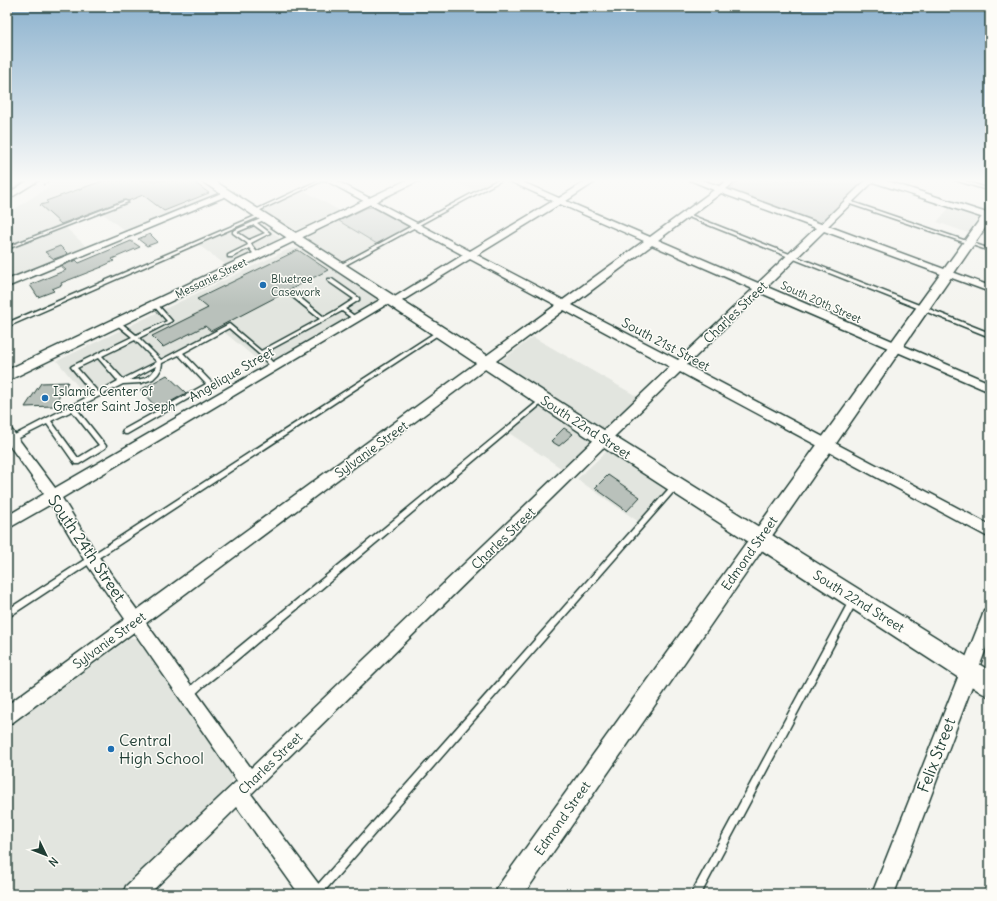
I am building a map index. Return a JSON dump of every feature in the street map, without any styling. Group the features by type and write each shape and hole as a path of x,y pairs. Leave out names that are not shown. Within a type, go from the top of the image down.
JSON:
{"main road":[{"name":"South 22nd Street","path":"266,222 294,238 543,400 990,685"}],"street":[{"path":"7,284 158,222"},
{"name":"Messanie Street","path":"7,376 155,305 252,248 294,238 328,222"},
{"name":"South 21st Street","path":"408,222 990,532"},
{"name":"Angelique Street","path":"7,523 355,318 391,301 471,255 524,222"},
{"name":"South 20th Street","path":"607,222 990,388"},
{"name":"Sylvanie Street","path":"7,716 677,222"},
{"path":"808,222 990,289"},
{"name":"Charles Street","path":"134,894 827,222"},
{"name":"Edmond Street","path":"508,894 946,273 984,222"},
{"name":"South 24th Street","path":"9,438 53,496 91,558 188,695 312,894"},
{"name":"Felix Street","path":"882,894 990,617"}],"lane":[{"path":"7,248 74,222"},
{"path":"7,325 245,222"},
{"path":"249,222 234,232 252,248"},
{"path":"230,256 252,248 268,233 260,222"},
{"path":"338,267 422,222"},
{"path":"707,222 990,335"},
{"path":"907,222 990,250"},
{"path":"261,353 358,299 330,280"},
{"path":"291,293 324,319"},
{"path":"97,396 74,367 170,321 155,305"},
{"path":"342,309 355,318"},
{"path":"118,323 160,362"},
{"path":"9,438 48,421 229,326 261,353 273,366"},
{"path":"7,614 439,332"},
{"path":"125,432 210,384 179,352"},
{"path":"99,355 122,382 136,382 150,378 158,371 160,362"},
{"path":"188,695 543,400"},
{"path":"48,421 77,462 103,446 73,408"},
{"path":"315,894 676,485"},
{"path":"696,894 854,598"}],"shaded area":[{"path":"7,222 71,222 7,247"},
{"path":"114,222 151,222 126,232"},
{"path":"249,222 257,222 279,237 277,241 226,265 197,244"},
{"path":"279,222 315,222 297,230 288,228"},
{"path":"337,222 341,222 377,244 343,261 308,239 309,236"},
{"path":"341,222 400,222 409,227 377,244"},
{"path":"937,222 975,222 968,233"},
{"path":"65,227 88,248 7,281 7,249"},
{"path":"293,248 303,250 377,298 375,303 265,366 224,332 91,402 57,361 287,250"},
{"path":"533,337 640,398 605,429 599,428 500,364 501,361"},
{"path":"541,406 591,437 593,441 564,470 509,433"},
{"path":"608,450 669,488 639,522 577,479"},
{"name":"Central High School","path":"130,638 136,638 231,770 233,779 227,790 119,894 7,894 7,728"}],"building":[{"path":"150,234 158,242 147,246 138,239"},
{"path":"131,241 140,247 112,259 114,261 102,267 61,283 62,285 52,289 54,291 38,297 30,285 66,270 61,266 76,260 79,263"},
{"path":"60,246 68,254 54,259 45,252"},
{"name":"Bluetree Casework","path":"298,250 328,270 211,331 205,326 163,347 152,336 208,308 197,299"},
{"path":"167,375 186,393 158,409 140,390"},
{"name":"Islamic Center of Greater Saint Joseph","path":"68,382 53,406 25,407 41,383"},
{"path":"564,428 573,434 559,446 551,441"},
{"path":"608,475 640,497 627,511 595,488"}],"place":[{"name":"Bluetree Casework","path":"263,285"},
{"name":"Islamic Center of Greater Saint Joseph","path":"45,398"},
{"name":"Central High School","path":"111,749"}]}
